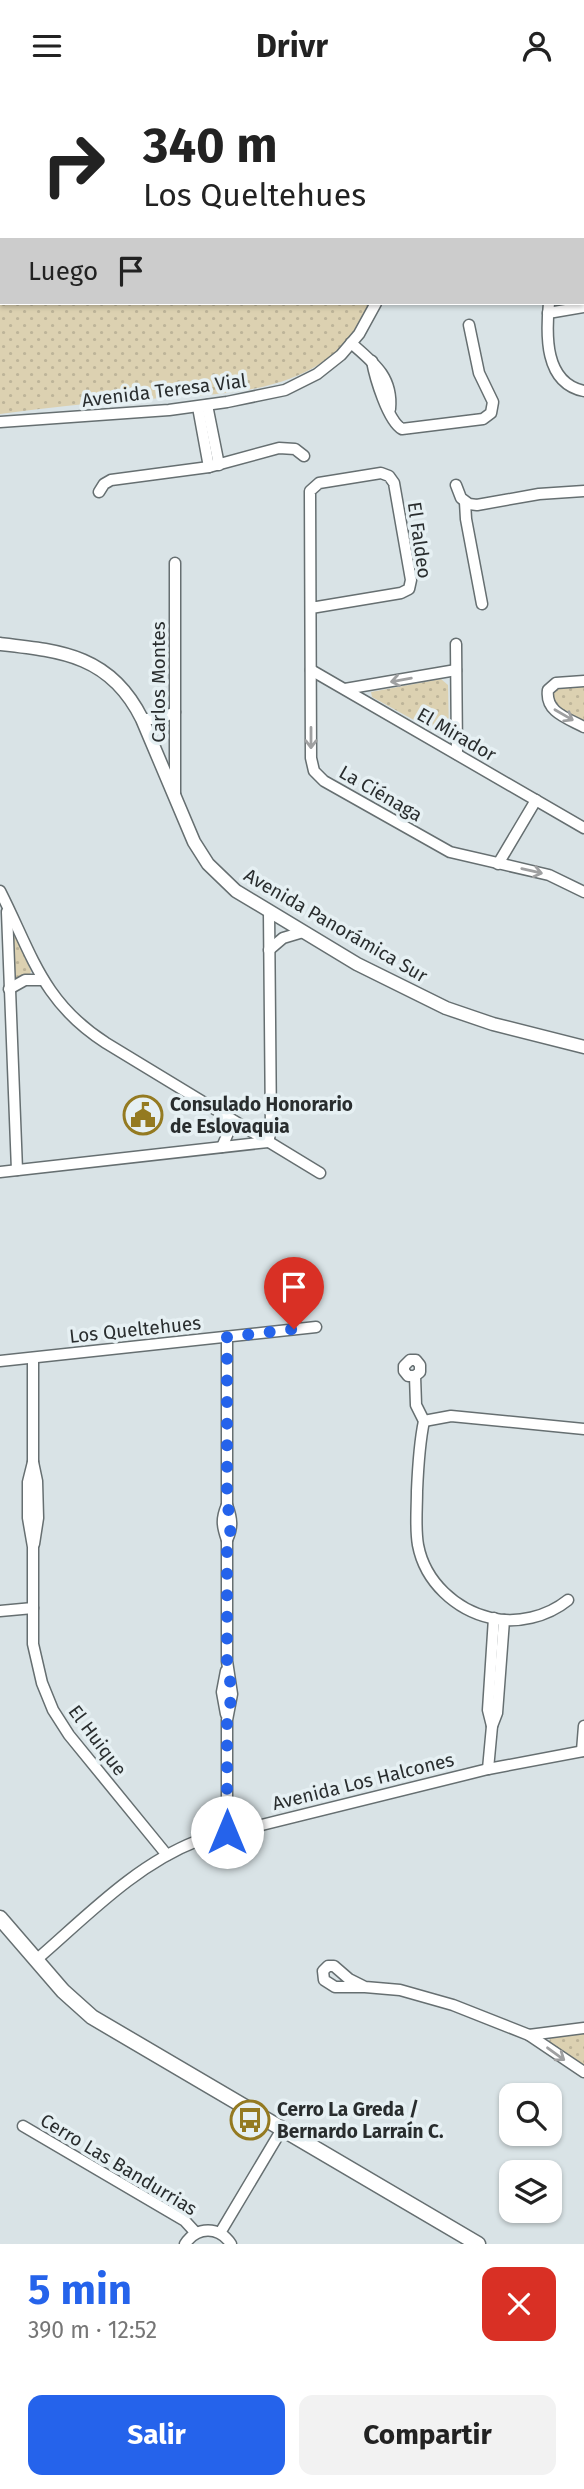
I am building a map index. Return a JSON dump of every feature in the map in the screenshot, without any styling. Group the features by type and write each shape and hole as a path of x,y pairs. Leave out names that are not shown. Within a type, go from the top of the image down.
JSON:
{"main road":[{"path":"0,1918 73,2001 92,2017 478,2244"}],"street":[{"name":"Avenida Teresa Vial","path":"0,422 203,406 276,392 295,386 329,365 366,324 375,305"},
{"path":"584,307 548,308 547,340 554,364 565,381 575,389 584,391"},
{"path":"351,343 372,361 383,398 395,425 406,430 480,420 489,416 493,410 493,402 480,373 469,325"},
{"path":"203,406 214,466"},
{"path":"99,492 104,484 111,480 214,466 279,449 295,449 304,456"},
{"name":"El Faldeo","path":"311,608 404,593 411,583 391,478 381,473 318,483 312,487"},
{"path":"456,485 458,495 465,502 478,505 539,494 584,491"},
{"name":"La Ciénaga","path":"312,487 309,495 311,763 317,775 444,849 463,857 549,875 584,892"},
{"path":"465,502 482,604"},
{"name":"Carlos Montes","path":"175,563 176,800"},
{"name":"Avenida Panorámica Sur","path":"0,644 51,650 89,662 119,685 142,719 194,842 208,864 236,891 357,964 446,1008 584,1049"},
{"path":"456,644 457,754"},
{"name":"El Mirador","path":"311,670 584,828"},
{"path":"345,689 456,670"},
{"path":"584,681 556,683 547,693 552,708 584,727"},
{"path":"142,719 159,719 175,712"},
{"path":"498,864 536,800"},
{"path":"0,891 42,980 71,1016 94,1035 320,1173"},
{"path":"7,906 17,1170"},
{"path":"268,1142 271,1130 269,912"},
{"path":"269,950 283,938 303,932"},
{"path":"9,989 25,980 42,980"},
{"path":"222,1147 228,1133 226,1117"},
{"path":"0,1172 268,1142"},
{"name":"Los Queltehues","path":"0,1361 316,1327"},
{"path":"227,1337 227,1506 222,1517 222,1527 227,1540 227,1661 232,1694 227,1720 227,1832"},
{"name":"El Huique","path":"33,1358 33,1462 37,1481 38,1518 33,1547 33,1608 35,1655 41,1683 53,1710 69,1735 166,1855"},
{"path":"415,1377 416,1405 424,1421 418,1447 417,1531 420,1554 435,1582 449,1597 467,1609 499,1619 520,1620 540,1615 568,1600"},
{"path":"424,1421 451,1416 584,1429"},
{"path":"0,1611 33,1608"},
{"path":"488,1769 492,1726 488,1710 499,1619"},
{"path":"583,1751 584,1726"},
{"name":"Avenida Los Halcones","path":"36,1959 140,1872 166,1855 197,1841 488,1769 583,1751"},
{"path":"365,1987 418,1994 529,2035 584,2072"},
{"path":"529,2035 584,2028"},
{"name":"Cerro Las Bandurrias","path":"23,2126 186,2221 196,2232"},
{"path":"220,2233 282,2129"},
{"path":"185,2244 196,2232 210,2230 220,2233 231,2244"}],"shaded area":[{"path":"0,305 368,305 351,335 328,358 300,374 269,385 201,396 99,403 0,414"},
{"path":"441,679 448,685 449,735 443,736 372,697 371,692"},
{"path":"584,686 584,722 559,707 553,692 560,687"},
{"path":"15,936 31,971 30,974 16,978 12,939"},
{"path":"584,2032 584,2067 549,2041 551,2037"}],"place":[{"name":"Consulado Honorario de Eslovaquia","path":"143,1115"},
{"name":"Cerro La Greda / Bernardo Larraín C.","path":"250,2120"}],"route":[{"path":"227,1832 227,1720 232,1694 227,1661 227,1540 232,1529 232,1517 227,1506 227,1337 294,1329"}]}
